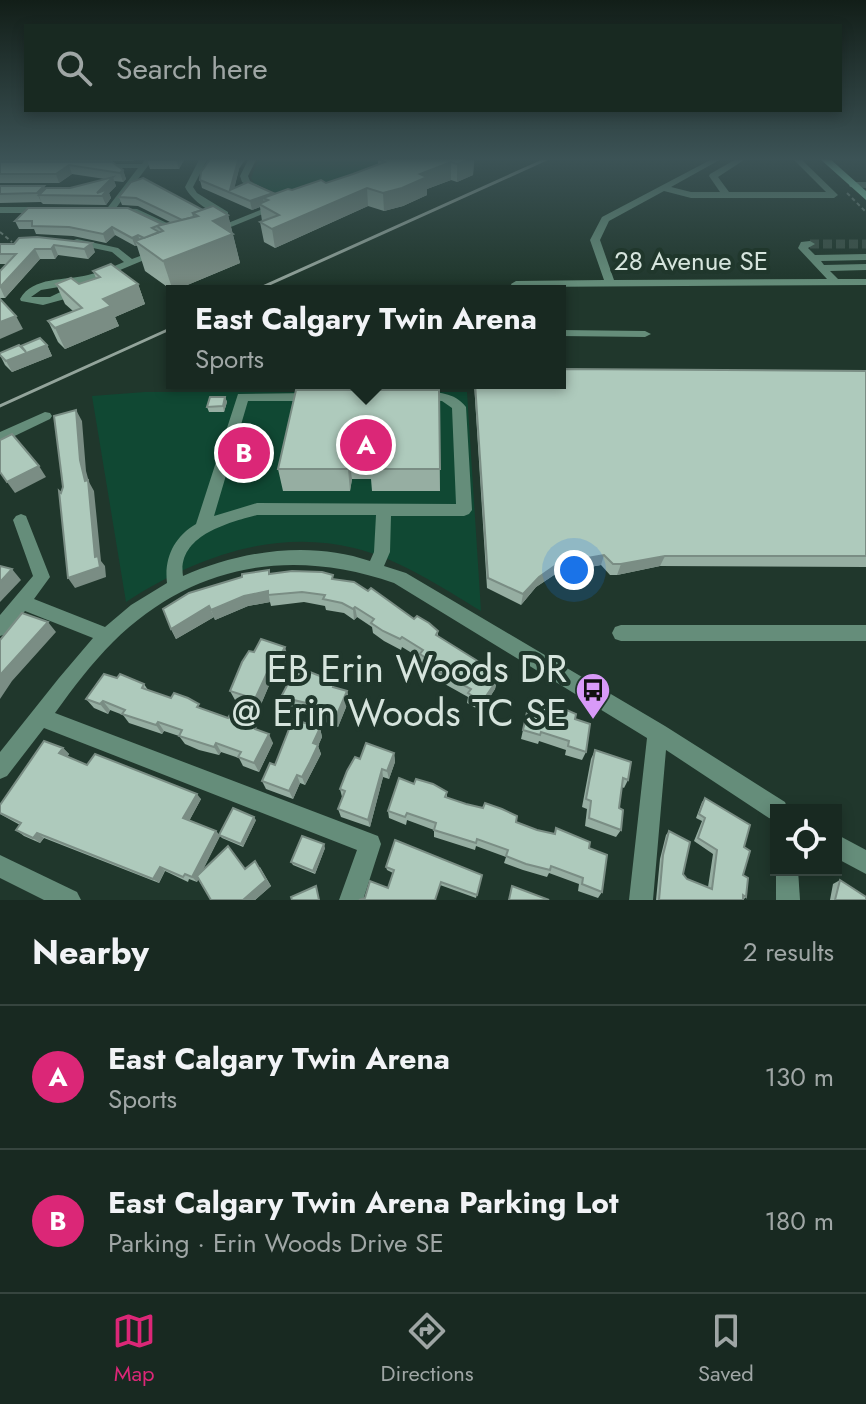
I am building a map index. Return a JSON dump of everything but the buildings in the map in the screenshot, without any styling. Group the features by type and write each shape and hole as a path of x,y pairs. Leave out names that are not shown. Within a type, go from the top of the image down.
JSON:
{"street":[{"path":"109,211 118,200"},
{"path":"202,200 241,221"},
{"path":"205,234 290,202 286,200"},
{"path":"610,284 595,240 605,219 641,200"},
{"path":"0,210 62,210"},
{"path":"94,210 134,211 193,239"},
{"path":"68,242 115,250 130,262"},
{"path":"810,244 804,244 803,248 835,282"},
{"path":"92,278 38,287 29,292 25,299 47,301 64,296 92,278 168,248"},
{"path":"812,258 866,257"},
{"path":"821,268 866,267"},
{"name":"28 Avenue SE","path":"566,286 866,282"},
{"path":"566,333 645,334"},
{"path":"204,525 257,509 464,510 459,407 454,400 444,396 398,396"},
{"path":"176,587 171,571 173,562 180,549 204,525 243,397 321,397"},
{"path":"0,438 45,416"},
{"path":"375,567 382,552 384,511"},
{"path":"0,628 42,577 21,520"},
{"path":"0,769 108,636 176,587 209,572 269,556 305,555 375,567 400,578 658,733 770,805"},
{"path":"23,602 108,636"},
{"path":"621,633 866,633"},
{"path":"41,717 370,844 351,900"},
{"path":"641,900 658,733"},
{"path":"842,849 866,863"},
{"path":"0,866 61,899"},
{"path":"787,876 788,900"}],"path":[{"path":"0,232 12,242"}],"green space":[{"path":"145,392 467,392 481,611 388,559 354,548 294,542 264,545 206,560 126,602 92,396"}],"tunnel":[{"path":"810,244 866,244"}],"railway":[{"path":"267,285 456,200"},
{"path":"0,406 166,331"}],"place":[{"name":"East Calgary Twin Arena","path":"366,445"},
{"name":"East Calgary Twin Arena Parking Lot","path":"244,453"},
{"name":"EB Erin Woods DR @ Erin Woods TC SE","path":"593,721"}]}
